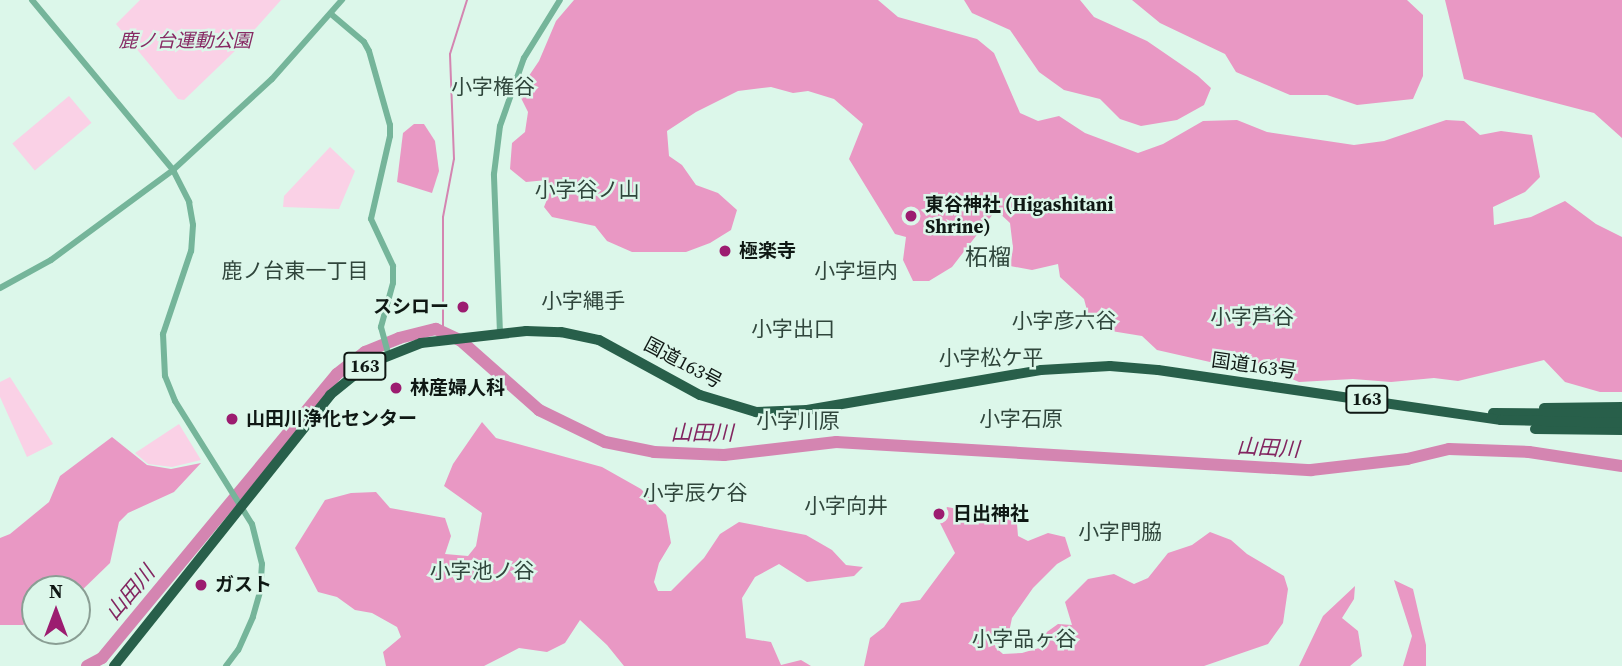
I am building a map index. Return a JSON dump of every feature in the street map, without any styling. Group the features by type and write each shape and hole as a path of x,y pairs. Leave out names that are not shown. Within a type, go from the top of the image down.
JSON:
{"highway":[{"name":"国道163号","path":"114,666 330,395 387,350 442,341 500,333 561,332 599,340 700,394 756,412 807,410 1041,370 1110,366 1501,420 1622,423"},
{"name":"163","path":"1481,413 1622,407"},
{"name":"国道163号","path":"1463,413 1622,414"},
{"path":"1501,420 1518,427 1555,431 1622,430"}],"street":[{"path":"32,0 173,170 185,191 193,225 191,251 163,334 165,376 175,401 256,535 262,580 245,637 226,666"},
{"path":"0,288 51,260 173,170 272,79 342,0"},
{"path":"500,333 494,174 500,126 524,58 560,0"},
{"path":"331,14 363,42 369,51 390,125 388,147 371,209 375,231 393,266 393,284 382,318 387,350"}],"green space":[{"name":"鹿ノ台運動公園","path":"140,0 281,0 239,47 184,100 178,99 116,24"},
{"path":"69,96 91,123 35,170 12,144"},
{"path":"330,147 355,171 339,209 283,207 284,196"},
{"path":"10,377 53,444 27,457 0,397 0,382"},
{"path":"179,424 201,460 172,467 148,464 135,453"}],"shaded area":[{"path":"574,0 878,0 898,17 977,39 994,53 1020,113 1038,121 1059,116 1085,133 1138,153 1163,144 1203,121 1237,120 1267,132 1354,145 1384,141 1446,120 1464,121 1480,135 1501,131 1532,135 1540,177 1525,192 1493,207 1494,225 1531,217 1565,201 1596,224 1622,237 1622,392 1600,392 1565,382 1544,360 1458,381 1434,378 1391,382 1353,379 1299,382 1236,355 1210,362 1157,350 1142,336 1105,330 1099,318 1088,314 1084,299 1060,277 1058,264 1032,270 1010,266 1013,248 1010,223 996,210 952,267 929,281 913,281 903,260 906,237 895,234 849,159 863,124 834,99 808,91 793,93 771,87 738,91 696,112 667,131 669,156 682,165 696,185 718,193 737,210 731,230 710,243 686,252 632,252 607,241 595,226 552,217 544,207 550,192 547,180 526,182 510,169 512,143 525,132 528,112 518,92 539,61 556,21"},
{"path":"964,0 1080,0 1094,17 1147,41 1211,88 1204,105 1177,120 1141,126 1120,119 1100,99 1064,90 1039,72 1010,30 972,13"},
{"path":"1132,0 1407,0 1423,15 1423,76 1413,99 1357,105 1327,95 1290,95 1236,72 1225,54 1160,23"},
{"path":"1445,0 1622,0 1622,138 1594,113 1464,79"},
{"path":"414,124 424,124 435,141 439,171 432,193 397,182 403,133"},
{"path":"482,422 496,438 602,467 641,489 666,515 671,543 659,563 654,582 658,591 671,591 704,558 720,534 739,522 806,535 832,550 846,565 863,567 854,576 807,582 779,564 755,577 742,598 746,638 771,642 781,665 801,660 811,666 624,666 607,645 580,620 565,643 547,652 519,648 484,666 386,666 383,652 401,637 397,627 372,613 355,610 337,597 318,592 295,548 325,500 351,493 376,492 390,508 445,518 451,536 445,554 468,556 476,546 482,513 444,486 453,464"},
{"path":"112,437 147,465 171,469 201,463 174,492 128,513 119,522 110,563 91,581 91,575 21,575 21,625 0,625 0,538 10,534 49,502 60,476"},
{"path":"947,507 999,513 1017,524 1018,536 1028,541 1048,533 1065,537 1071,556 1057,564 1033,588 1012,618 1008,637 995,647 1003,654 1022,653 1039,648 1044,634 1058,624 1072,625 1065,602 1088,579 1114,574 1134,584 1148,578 1168,553 1192,545 1210,532 1231,540 1247,554 1284,576 1288,589 1283,623 1268,644 1204,666 864,666 870,638 884,627 901,603 920,600 955,553 939,521"},
{"path":"1394,580 1413,589 1426,645 1426,666 1403,666 1412,636"},
{"path":"1355,586 1354,599 1342,618 1358,631 1362,656 1350,666 1299,666 1323,616"}],"waterway":[{"path":"443,329 443,217 454,159 450,54 467,0"},
{"name":"山田川","path":"87,666 102,658 337,374 365,352 399,338 436,329 460,340 539,410 605,442 654,452 724,455 836,442 1311,470 1407,459 1449,449 1529,452 1622,466"}],"place":[{"name":"東谷神社 (Higashitani Shrine)","path":"911,216"},
{"name":"極楽寺","path":"725,251"},
{"name":"スシロー","path":"463,307"},
{"name":"林産婦人科","path":"396,388"},
{"name":"山田川浄化センター","path":"232,419"},
{"name":"日出神社","path":"939,514"},
{"name":"ガスト","path":"201,585"}],"district":[{"name":"小字権谷","path":"493,87"},
{"name":"小字谷ノ山","path":"587,190"},
{"name":"柘榴","path":"988,257"},
{"name":"鹿ノ台東一丁目","path":"295,271"},
{"name":"小字垣内","path":"856,271"},
{"name":"小字縄手","path":"583,301"},
{"name":"小字芦谷","path":"1252,317"},
{"name":"小字彦六谷","path":"1064,321"},
{"name":"小字出口","path":"793,329"},
{"name":"小字松ケ平","path":"991,358"},
{"name":"小字石原","path":"1021,419"},
{"name":"小字川原","path":"798,421"},
{"name":"小字辰ケ谷","path":"695,493"},
{"name":"小字向井","path":"846,506"},
{"name":"小字門脇","path":"1120,532"},
{"name":"小字池ノ谷","path":"482,571"},
{"name":"小字品ヶ谷","path":"1024,639"}]}
